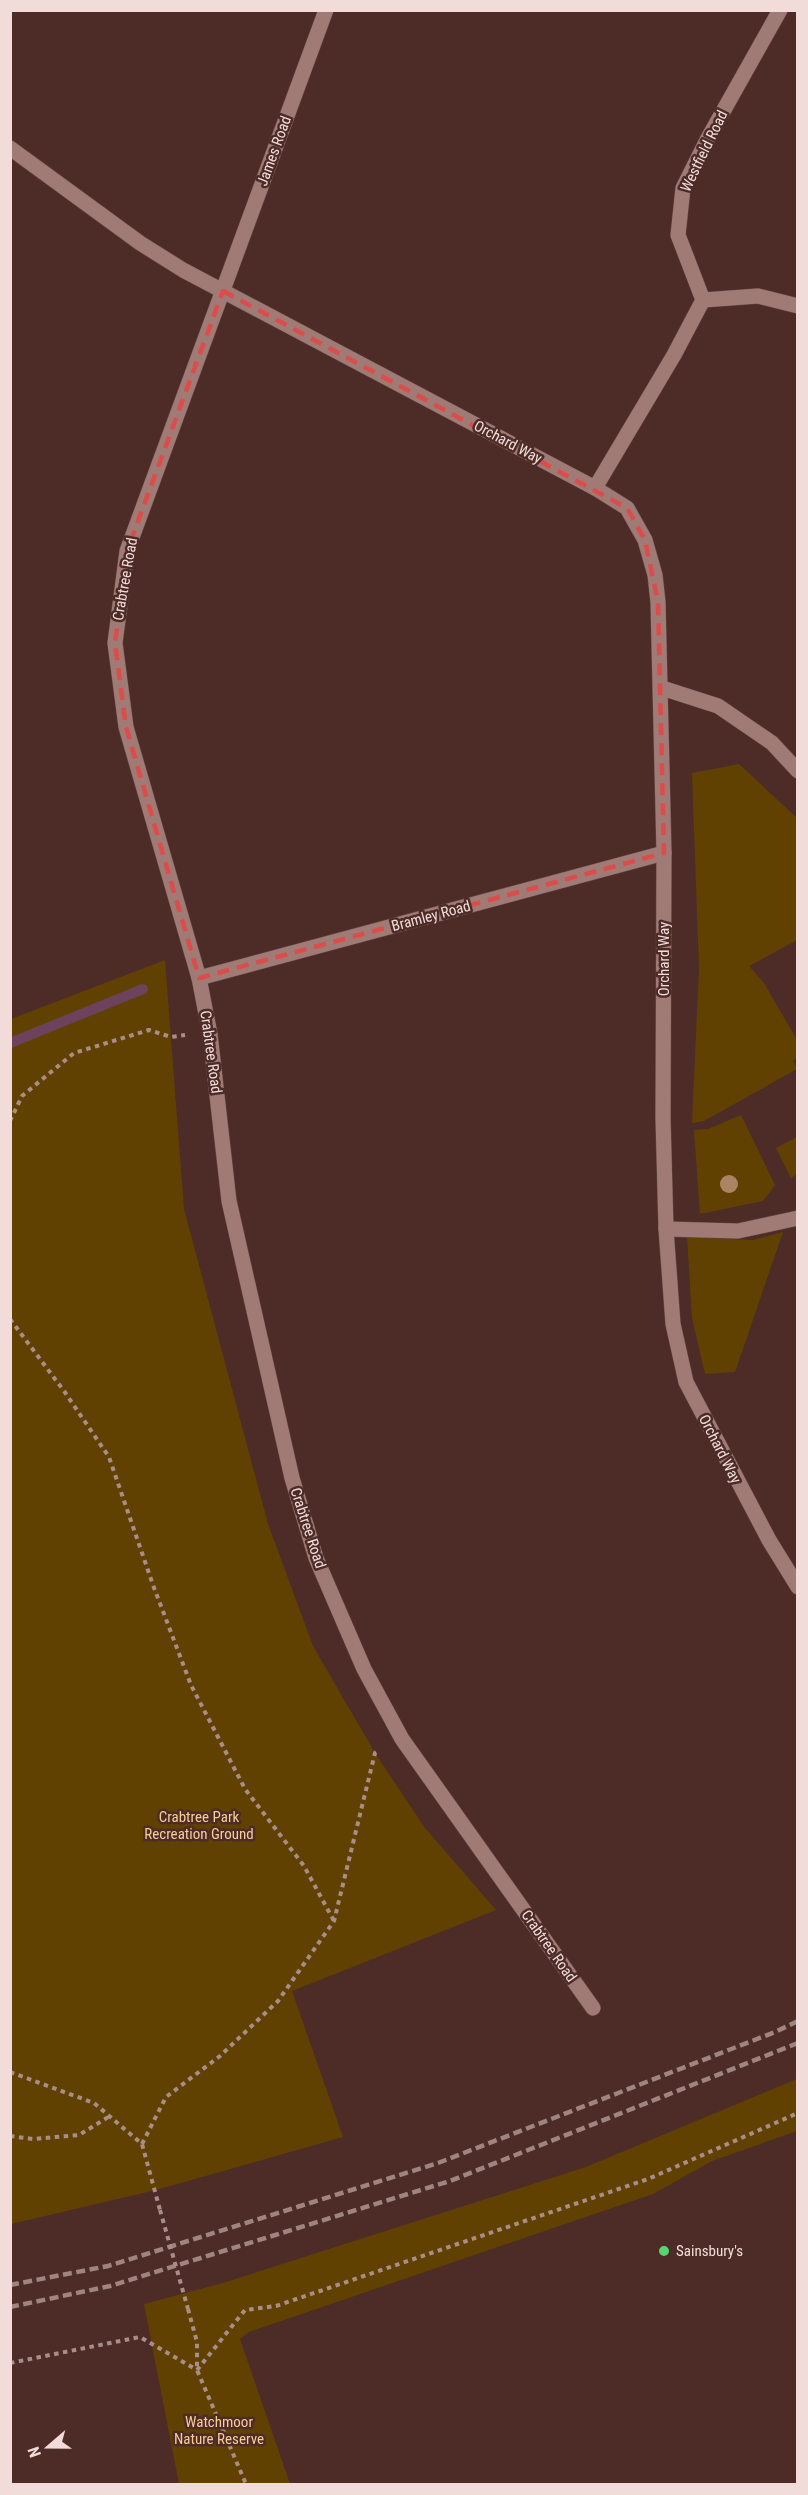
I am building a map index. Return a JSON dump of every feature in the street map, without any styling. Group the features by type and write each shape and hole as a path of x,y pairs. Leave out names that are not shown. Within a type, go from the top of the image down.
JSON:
{"street":[{"name":"James Road","path":"223,291 326,10"},
{"name":"Westfield Road","path":"703,300 678,235 683,188 706,140 780,10"},
{"path":"10,148 140,243 183,270 223,291"},
{"name":"Orchard Way","path":"223,291 595,488 627,508 645,540 655,575 662,688 663,1118 666,1229 673,1324 686,1382 752,1509 798,1587"},
{"name":"Crabtree Road","path":"223,291 127,551 115,643 126,727 199,978 210,1034 229,1201 292,1478 316,1558 364,1668 402,1739 593,2008"},
{"path":"595,488 674,355 703,300 758,296 798,306"},
{"path":"662,688 718,706 772,743 798,771"},
{"name":"Bramley Road","path":"199,978 664,853"},
{"path":"666,1229 738,1231 798,1218"}],"path":[{"path":"10,1121 22,1096 74,1053 149,1030 171,1036 210,1034"},
{"path":"10,1319 64,1391 109,1457 153,1586 191,1685 245,1789 303,1866 334,1921"},
{"path":"142,2144 166,2097 220,2056 278,2001 334,1921 375,1753 402,1739"},
{"path":"10,2072 94,2103 142,2144 197,2342 197,2370 246,2484"},
{"path":"197,2370 244,2310 276,2306 648,2179 798,2113"},
{"path":"10,2136 33,2139 79,2135 110,2116"},
{"path":"10,2363 140,2337 197,2370"}],"highlighted area":[{"path":"223,291 627,508 645,540 658,602 664,853 199,978 126,727 115,643 127,551"}],"green space":[{"path":"739,764 797,818 797,940 749,966 764,983 797,1040 797,1058 793,1061 797,1069 704,1121 692,1123 699,969 692,773"},
{"name":"Crabtree Park Recreation Ground","path":"165,960 184,1209 268,1524 313,1646 375,1753 425,1828 496,1910 292,1991 343,2137 156,2190 11,2224 11,1019"},
{"path":"741,1115 775,1185 763,1201 700,1214 694,1130 708,1129"},
{"path":"797,1137 797,1174 791,1178 776,1148"},
{"path":"783,1232 735,1372 705,1374 692,1318 687,1237 753,1240"},
{"name":"Watchmoor Nature Reserve","path":"797,2079 797,2131 712,2161 653,2194 249,2332 240,2339 290,2484 179,2484 144,2304 223,2283 586,2167"}],"waterway":[{"path":"10,1043 143,989"}],"railway":[{"path":"10,2285 108,2266 438,2163 798,2021"},
{"path":"10,2307 110,2286 450,2181 798,2043"}],"place":[{"name":"Sainsbury's","path":"664,2251"}]}
